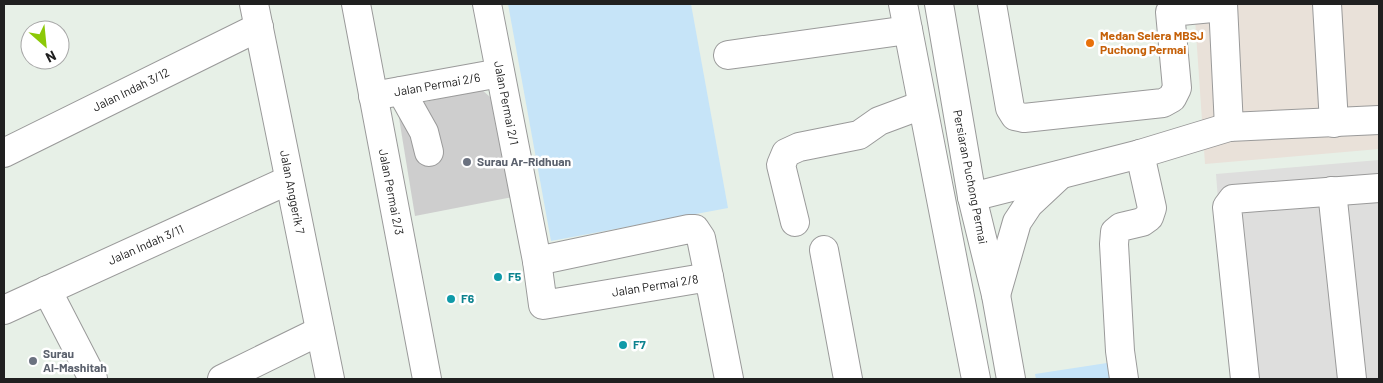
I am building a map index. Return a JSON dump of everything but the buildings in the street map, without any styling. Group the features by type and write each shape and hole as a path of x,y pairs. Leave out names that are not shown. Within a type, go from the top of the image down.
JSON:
{"street":[{"name":"Jalan Permai 2/3","path":"356,4 427,379"},
{"name":"Jalan Permai 2/1","path":"487,4 537,261"},
{"path":"903,4 976,379"},
{"name":"Persiaran Puchong Permai","path":"939,4 972,197 998,308 1011,379"},
{"path":"992,4 1010,108 1015,116 1024,118 1163,103 1172,98 1176,88 1170,8 1223,5 1229,127"},
{"path":"1327,4 1334,124"},
{"name":"Jalan Indah 3/12","path":"4,153 256,16"},
{"name":"Jalan Anggerik 7","path":"256,16 330,379"},
{"path":"728,55 908,30"},
{"name":"Jalan Permai 2/6","path":"373,96 500,73"},
{"path":"401,91 424,132 429,152"},
{"path":"795,222 781,165 786,153 799,147 860,135 879,121 922,105"},
{"path":"972,197 1140,154 1229,127 1334,124 1379,120"},
{"path":"928,134 956,180 972,197 972,230 960,300"},
{"path":"1124,379 1120,351 1115,232 1121,227 1142,222 1149,217 1152,208 1140,154"},
{"path":"1000,379 998,308 1017,222 1030,204 1061,174"},
{"name":"Jalan Indah 3/11","path":"4,310 290,180"},
{"path":"1246,379 1227,207 1234,199 1379,188"},
{"path":"1332,191 1352,379"},
{"path":"537,261 689,228 695,229 701,238 709,277"},
{"path":"824,250 848,379"},
{"name":"Jalan Permai 2/8","path":"537,261 543,305 709,277 729,379"},
{"path":"47,290 93,379"},
{"path":"222,379 320,332"}],"shaded area":[{"path":"508,4 691,4 728,208 551,241"},
{"path":"1194,4 1379,4 1379,149 1205,164"},
{"path":"481,89 498,104 518,196 415,216 399,118 425,102"},
{"path":"1379,160 1379,379 1232,379 1216,174"},
{"path":"1107,363 1110,379 1036,379 1035,374"}],"place":[{"name":"Medan Selera MBSJ Puchong Permai","path":"1090,43"},
{"name":"Surau Ar-Ridhuan","path":"467,162"},
{"name":"F5","path":"498,277"},
{"name":"F6","path":"451,299"},
{"name":"F7","path":"623,345"},
{"name":"Surau Al-Mashitah","path":"33,361"}]}
